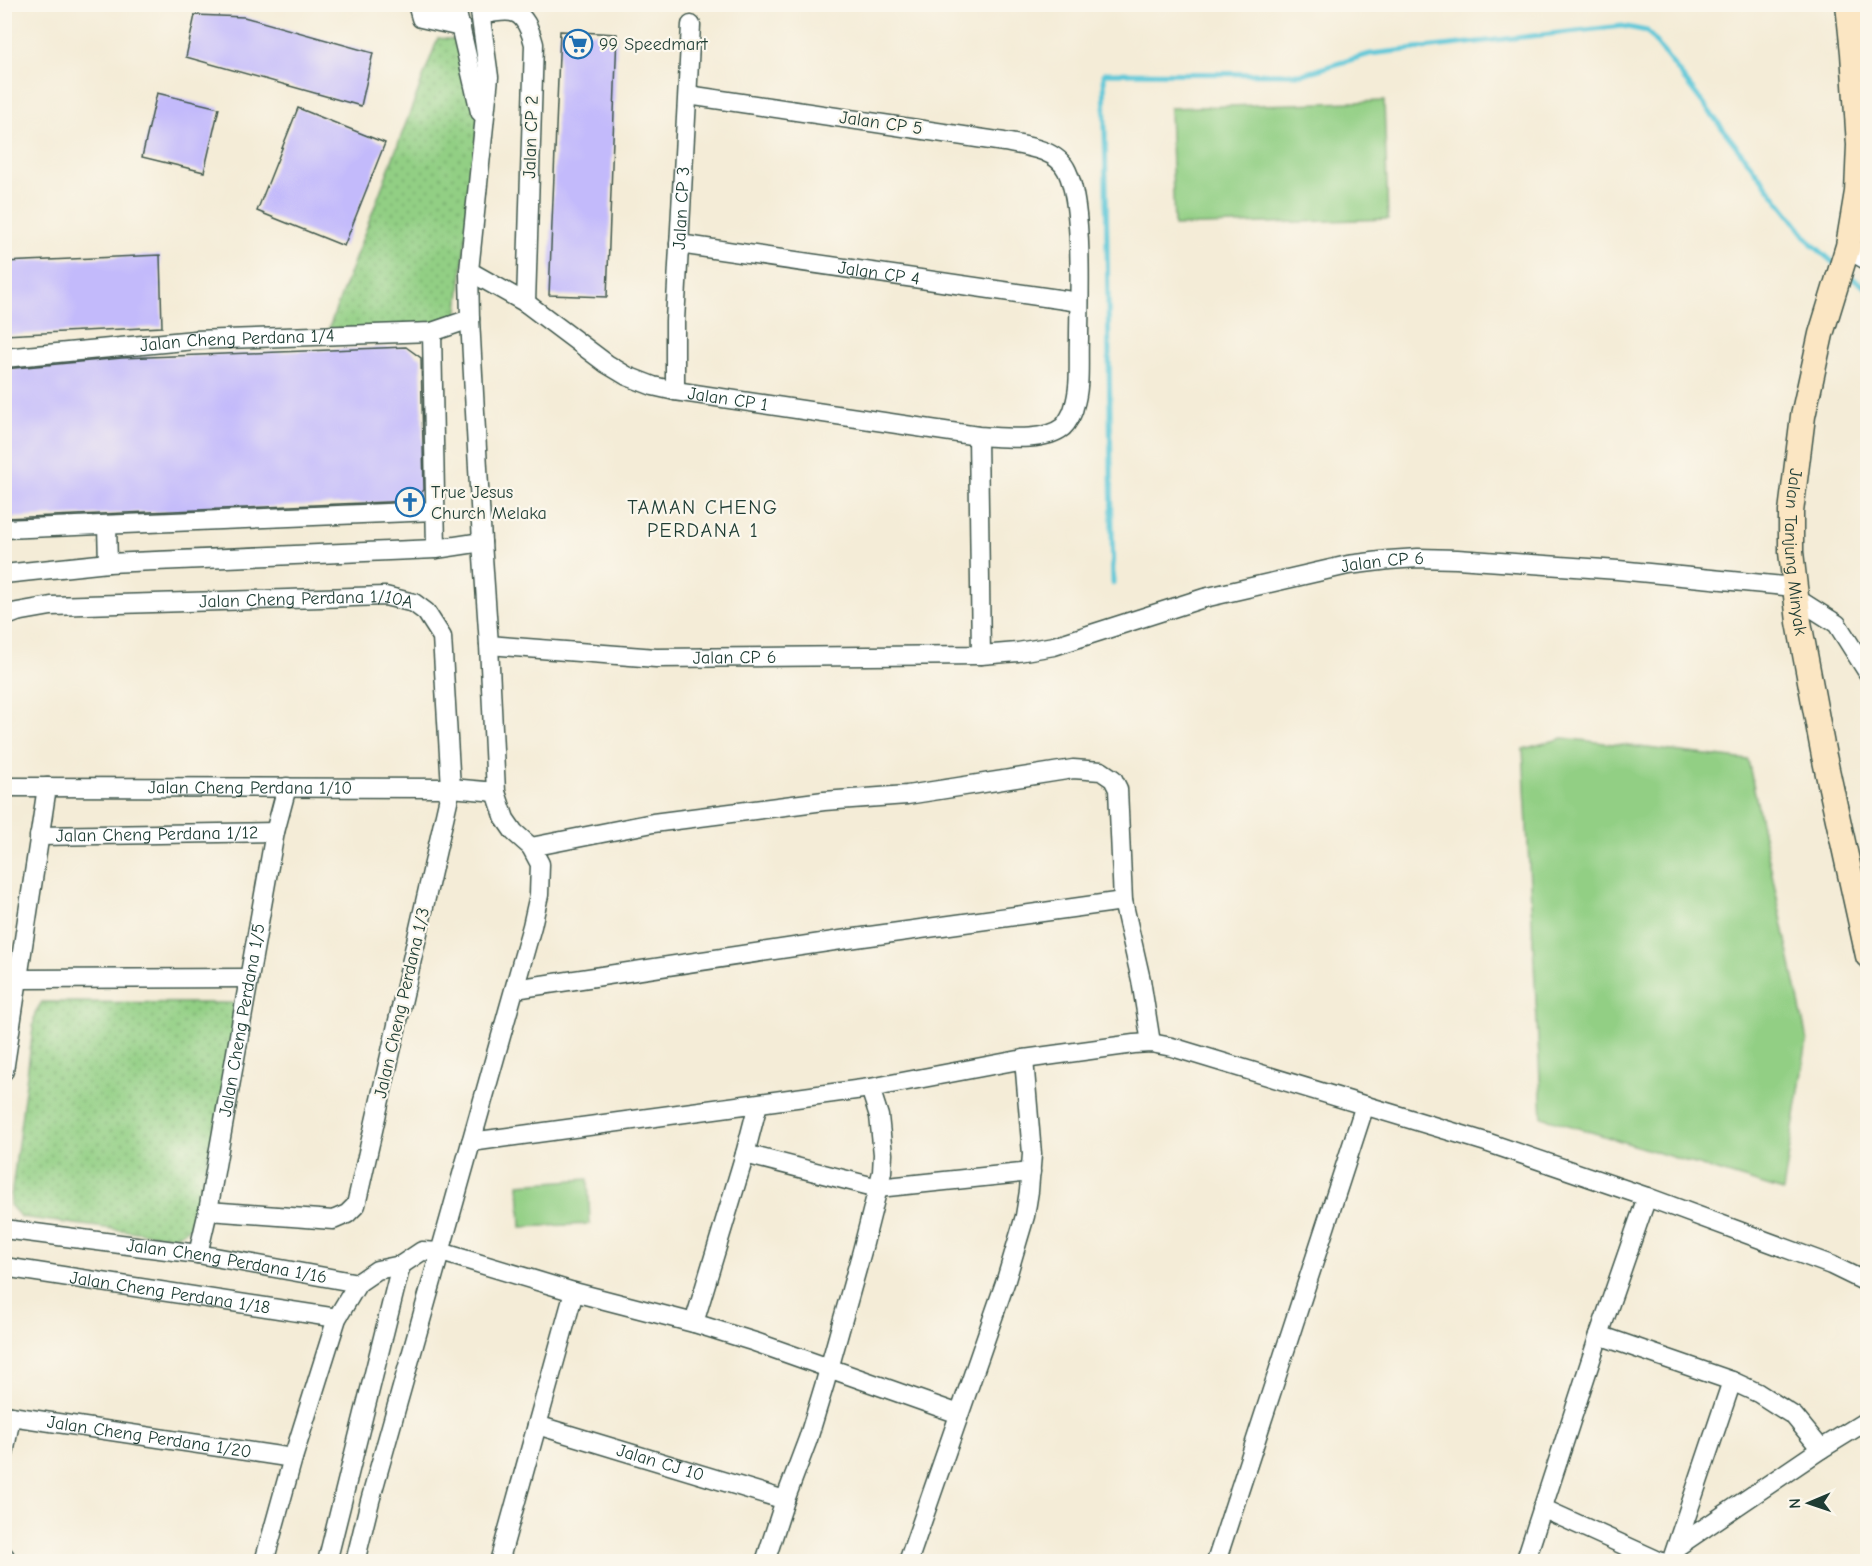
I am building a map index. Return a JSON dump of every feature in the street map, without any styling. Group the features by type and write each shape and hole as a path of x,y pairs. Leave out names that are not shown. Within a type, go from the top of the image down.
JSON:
{"main road":[{"name":"Jalan Tanjung Minyak","path":"1848,4 1863,145 1852,252 1835,288 1821,334 1803,416 1791,512 1791,552 1795,593 1824,756 1868,956"},
{"path":"1853,53 1863,36 1862,4"},
{"path":"1852,252 1868,203"}],"street":[{"path":"455,4 483,128"},
{"path":"355,1562 515,989 532,926 541,878 540,864 531,848 514,832 505,819 496,792 469,271 489,76 482,8"},
{"name":"Jalan CP 2","path":"482,8 516,12 524,19 534,44 526,303"},
{"path":"419,11 461,27"},
{"name":"Jalan CP 3","path":"675,391 675,321 691,25"},
{"name":"Jalan CP 5","path":"688,95 1030,147 1053,155 1067,170"},
{"name":"Jalan CP 1","path":"469,271 526,303 607,364 627,376 653,386 978,436 1020,438 1047,434 1063,426 1074,408 1078,381 1079,302 1076,213 1074,192 1067,170"},
{"name":"Jalan CP 4","path":"680,244 1079,302"},
{"name":"Jalan Cheng Perdana 1/4","path":"4,358 195,340 432,332 470,319"},
{"path":"432,332 436,549"},
{"path":"978,436 981,655"},
{"path":"4,529 435,511"},
{"path":"107,526 108,563"},
{"path":"4,574 108,563 436,549 482,542"},
{"name":"Jalan CP 6","path":"489,645 656,657 981,655 1018,652 1087,637 1204,598 1348,565 1418,558 1618,570 1795,593"},
{"path":"1795,593 1837,624 1868,673"},
{"name":"Jalan Cheng Perdana 1/10A","path":"4,617 17,612 51,606 385,596 414,603 426,612 442,637 451,788"},
{"path":"531,848 675,820 812,802 907,795 1073,769 1101,771 1113,779 1118,789 1123,902 1142,980 1151,1043"},
{"name":"Jalan Cheng Perdana 1/10","path":"4,787 451,788 496,792"},
{"path":"4,1071 47,787"},
{"name":"Jalan Cheng Perdana 1/5","path":"198,1254 208,1211 275,832 287,787"},
{"name":"Jalan Cheng Perdana 1/3","path":"208,1211 333,1220 347,1214 356,1205 451,788"},
{"name":"Jalan Cheng Perdana 1/12","path":"39,836 275,832"},
{"path":"515,989 841,940 1123,902"},
{"path":"19,979 249,978"},
{"path":"471,1142 870,1088 1024,1059 1151,1043 1172,1047 1486,1142 1647,1197 1831,1265 1868,1283"},
{"path":"908,1562 1025,1216 1031,1172 1031,1135 1024,1059"},
{"path":"765,1562 808,1439 878,1188 883,1163 882,1136 879,1116 870,1088"},
{"path":"694,1323 758,1104"},
{"path":"1216,1562 1365,1105"},
{"path":"745,1154 878,1188 1031,1172"},
{"path":"1524,1562 1647,1197"},
{"name":"Jalan Cheng Perdana 1/16","path":"4,1229 198,1254 358,1283"},
{"path":"264,1562 293,1458 337,1318 358,1283 377,1270 401,1265 422,1251 441,1252 574,1292 694,1323 959,1414"},
{"path":"327,1562 401,1265"},
{"name":"Jalan Cheng Perdana 1/18","path":"4,1267 337,1318"},
{"path":"499,1562 574,1292"},
{"path":"1599,1335 1732,1381 1758,1393 1794,1416 1821,1449"},
{"path":"1674,1554 1732,1381"},
{"path":"4,1454 8,1415"},
{"name":"Jalan Cheng Perdana 1/20","path":"8,1415 293,1458"},
{"path":"1674,1554 1821,1449 1868,1420"},
{"name":"Jalan CJ 10","path":"537,1425 785,1500"},
{"path":"1542,1508 1661,1562"},
{"path":"4,1555 7,1562"}],"green space":[{"path":"438,38 458,40 479,112 456,329 327,333"},
{"path":"1384,101 1388,219 1174,226 1170,108"},
{"path":"1563,738 1748,760 1807,1040 1783,1191 1542,1117 1523,749"},
{"path":"42,1002 233,1003 241,1017 192,1226 175,1237 21,1217 10,1205 35,1013"},
{"path":"588,1179 590,1224 521,1227 519,1184"}],"building":[{"path":"195,15 244,17 373,53 361,106 186,57"},
{"path":"560,31 617,34 607,297 549,295"},
{"path":"157,93 219,108 204,172 142,157"},
{"path":"298,108 385,143 344,246 257,211"},
{"path":"160,255 162,327 4,335 4,262"},
{"path":"406,347 421,358 424,490 411,501 4,518 4,369 122,358"}],"waterway":[{"path":"1113,583 1104,73 1303,74 1370,54 1622,26 1647,31 1812,244 1836,265"},
{"path":"1846,273 1868,289"}],"place":[{"name":"99 Speedmart","path":"578,44"},
{"name":"True Jesus Church Melaka","path":"410,502"}],"district":[{"name":"TAMAN CHENG PERDANA 1","path":"703,518"}]}
